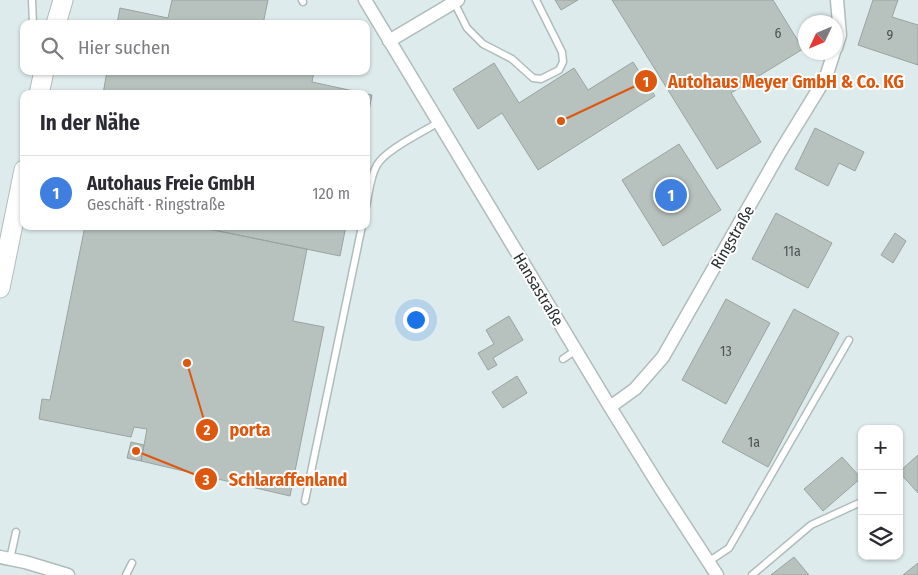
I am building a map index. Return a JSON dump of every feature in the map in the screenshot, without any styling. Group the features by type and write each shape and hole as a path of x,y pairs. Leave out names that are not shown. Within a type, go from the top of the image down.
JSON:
{"street":[{"path":"57,20 63,0"},
{"name":"Hansastraße","path":"365,0 610,407 717,575"},
{"path":"837,0 838,15"},
{"path":"389,41 456,1"},
{"name":"Ringstraße","path":"610,407 635,390 663,357 780,152 826,77 831,60"},
{"path":"40,90 43,75"},
{"path":"0,288 20,190"},
{"path":"5,558 68,575"}],"lane":[{"path":"32,0 33,20"},
{"path":"456,1 467,28 483,44 512,59 533,78 541,79 558,70 563,62 562,52 536,0"},
{"path":"370,188 373,173 378,163 387,154 439,122"},
{"path":"305,501 361,230"},
{"path":"708,562 729,548 849,340"},
{"path":"563,359 576,350"},
{"path":"752,575 811,525 858,503"},
{"path":"5,558 16,532"},
{"path":"126,575 132,563"}],"building":[{"path":"172,0 268,0 264,20 118,20 120,8 168,18"},
{"path":"555,0 578,0 561,10"},
{"path":"612,0 773,0 798,41 798,52 731,93 761,142 717,169"},
{"path":"873,0 898,0 892,17 918,25 918,65 858,45"},
{"path":"633,62 655,96 538,170 502,113 478,129 453,89 494,63 519,103 574,68 588,90"},
{"path":"106,75 313,75 312,82 349,90 104,90"},
{"path":"815,128 864,152 855,171 839,163 828,186 795,169"},
{"path":"679,144 721,210 663,246 622,180"},
{"path":"776,213 832,243 808,288 752,259"},
{"path":"84,230 214,230 307,249 293,321 324,327 290,496 141,461 147,429 134,427 131,437 39,419 42,399 50,400"},
{"path":"213,230 345,230 340,256"},
{"path":"895,233 906,241 893,263 881,255"},
{"path":"726,299 770,323 726,404 682,380"},
{"path":"794,309 839,333 768,467 722,442"},
{"path":"509,316 523,340 493,358 497,365 488,370 478,353 494,344 486,330"},
{"path":"517,376 527,393 503,408 492,392"},
{"path":"131,442 144,445 141,461 127,458"},
{"path":"918,455 918,493 903,476 903,468"},
{"path":"842,457 858,475 858,481 823,511 804,489"},
{"path":"794,557 809,575 771,575"},
{"path":"918,563 918,575 903,575"}],"place":[{"name":"Autohaus Meyer GmbH & Co. KG","path":"561,121"},
{"name":"Autohaus Freie GmbH","path":"671,195"},
{"name":"porta","path":"187,363"},
{"name":"Schlaraffenland","path":"136,451"}]}
